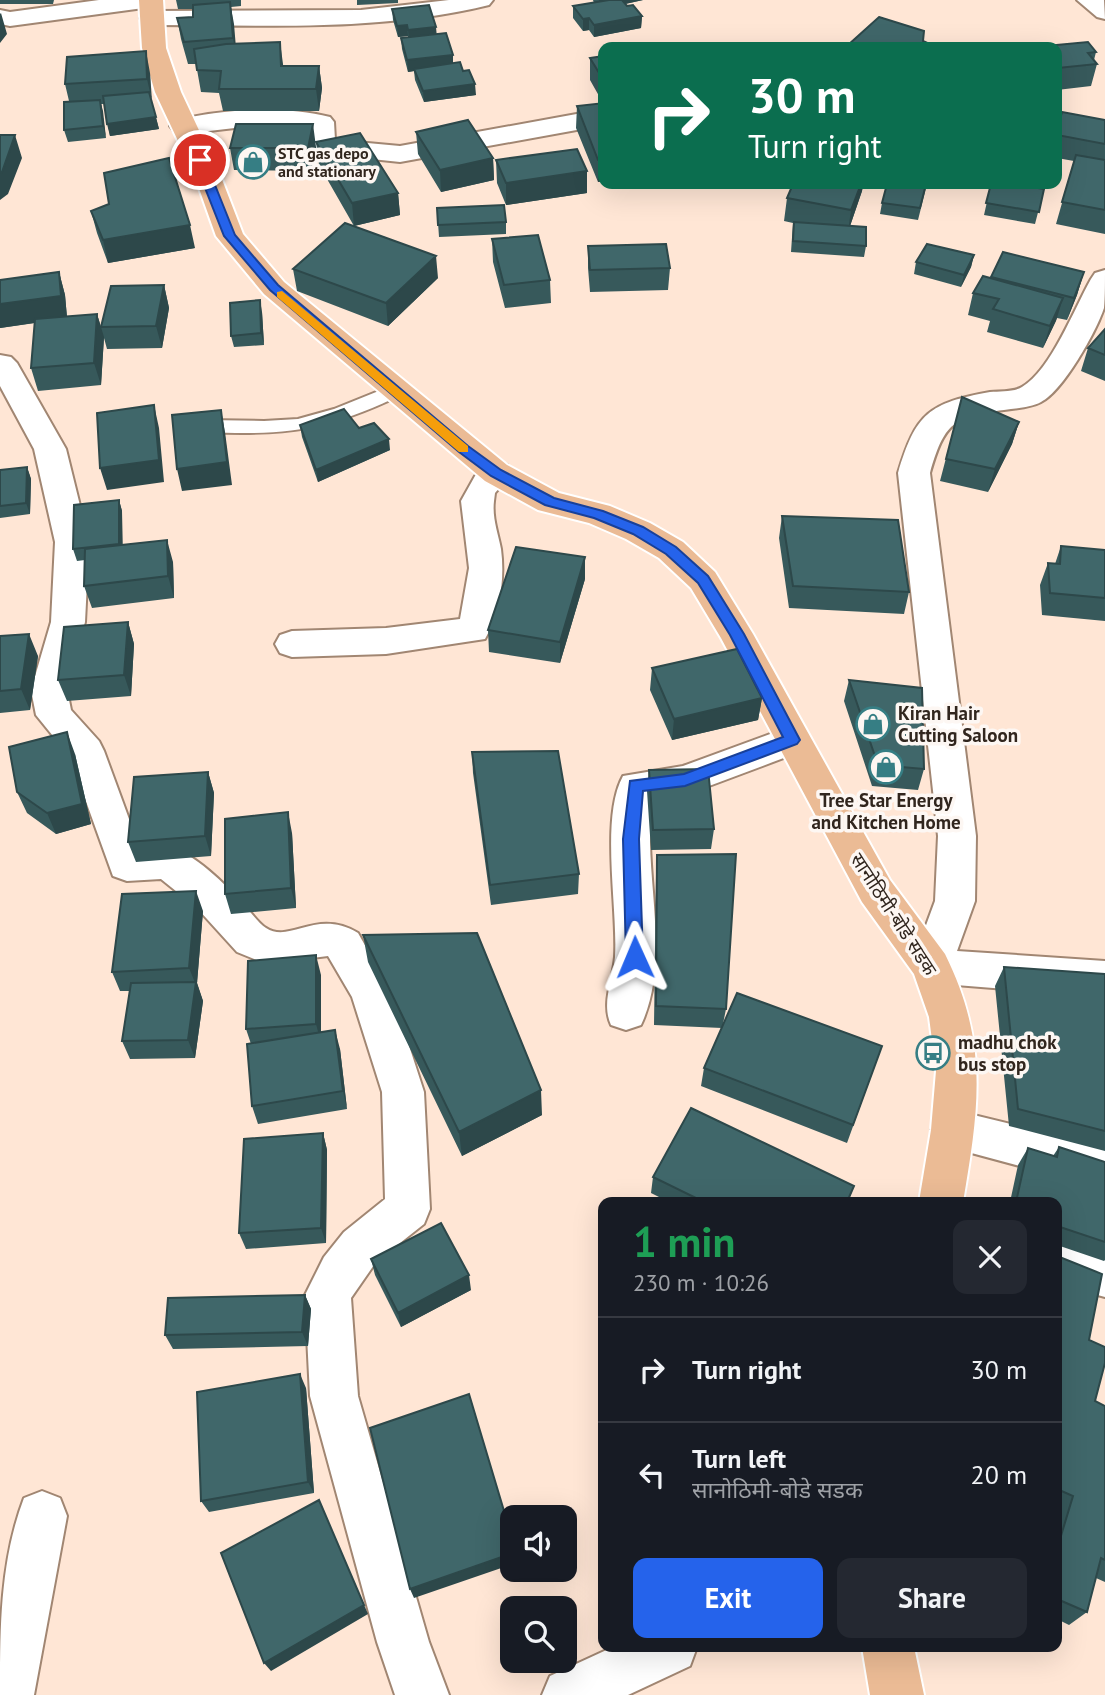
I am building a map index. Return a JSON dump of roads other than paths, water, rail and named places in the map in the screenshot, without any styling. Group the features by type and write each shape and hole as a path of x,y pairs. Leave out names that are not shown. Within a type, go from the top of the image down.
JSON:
{"main road":[{"name":"सानोठिमी-बोडे सडक","path":"151,9 155,48 168,92 208,177 230,236 274,288 496,473 550,502 598,514 638,531 671,550 703,580 736,634 876,891 931,966 950,1017 957,1071 953,1130 942,1197"},
{"path":"889,1652 897,1695"}],"street":[{"path":"0,17 10,19 151,9 365,16 452,8 481,0"},
{"path":"1089,0 1105,12"},
{"path":"183,126 224,119 321,122 323,147 400,154 598,118"},
{"path":"1105,279 1048,382 1031,396 958,409 934,421 923,439 914,473 957,836 955,901 931,966 1105,979"},
{"path":"0,364 6,370 50,449 72,542 68,622 49,690 54,715 86,751 127,865 168,863 211,896 251,940 279,952 327,937 338,940 344,945 371,993 404,1092 408,1209 360,1247 340,1273 328,1295 334,1396 403,1642 422,1695"},
{"path":"292,644 386,641 472,630 478,618 484,577 484,551 477,522 479,493 496,473"},
{"path":"625,1012 635,957 631,839 636,786 685,780 792,740"},
{"path":"953,1130 1105,1168"},
{"path":"1062,1263 1105,1275"},
{"path":"7,1695 42,1516"},
{"path":"569,1695 660,1652"}],"lane":[{"path":"206,426 282,427 310,423 365,405 396,390"}],"place":[{"name":"STC gas depo and stationary","path":"253,162"},
{"name":"Kiran Hair Cutting Saloon","path":"873,724"},
{"name":"Tree Star Energy and Kitchen Home","path":"886,767"},
{"name":"madhu chok bus stop","path":"933,1053"}]}
